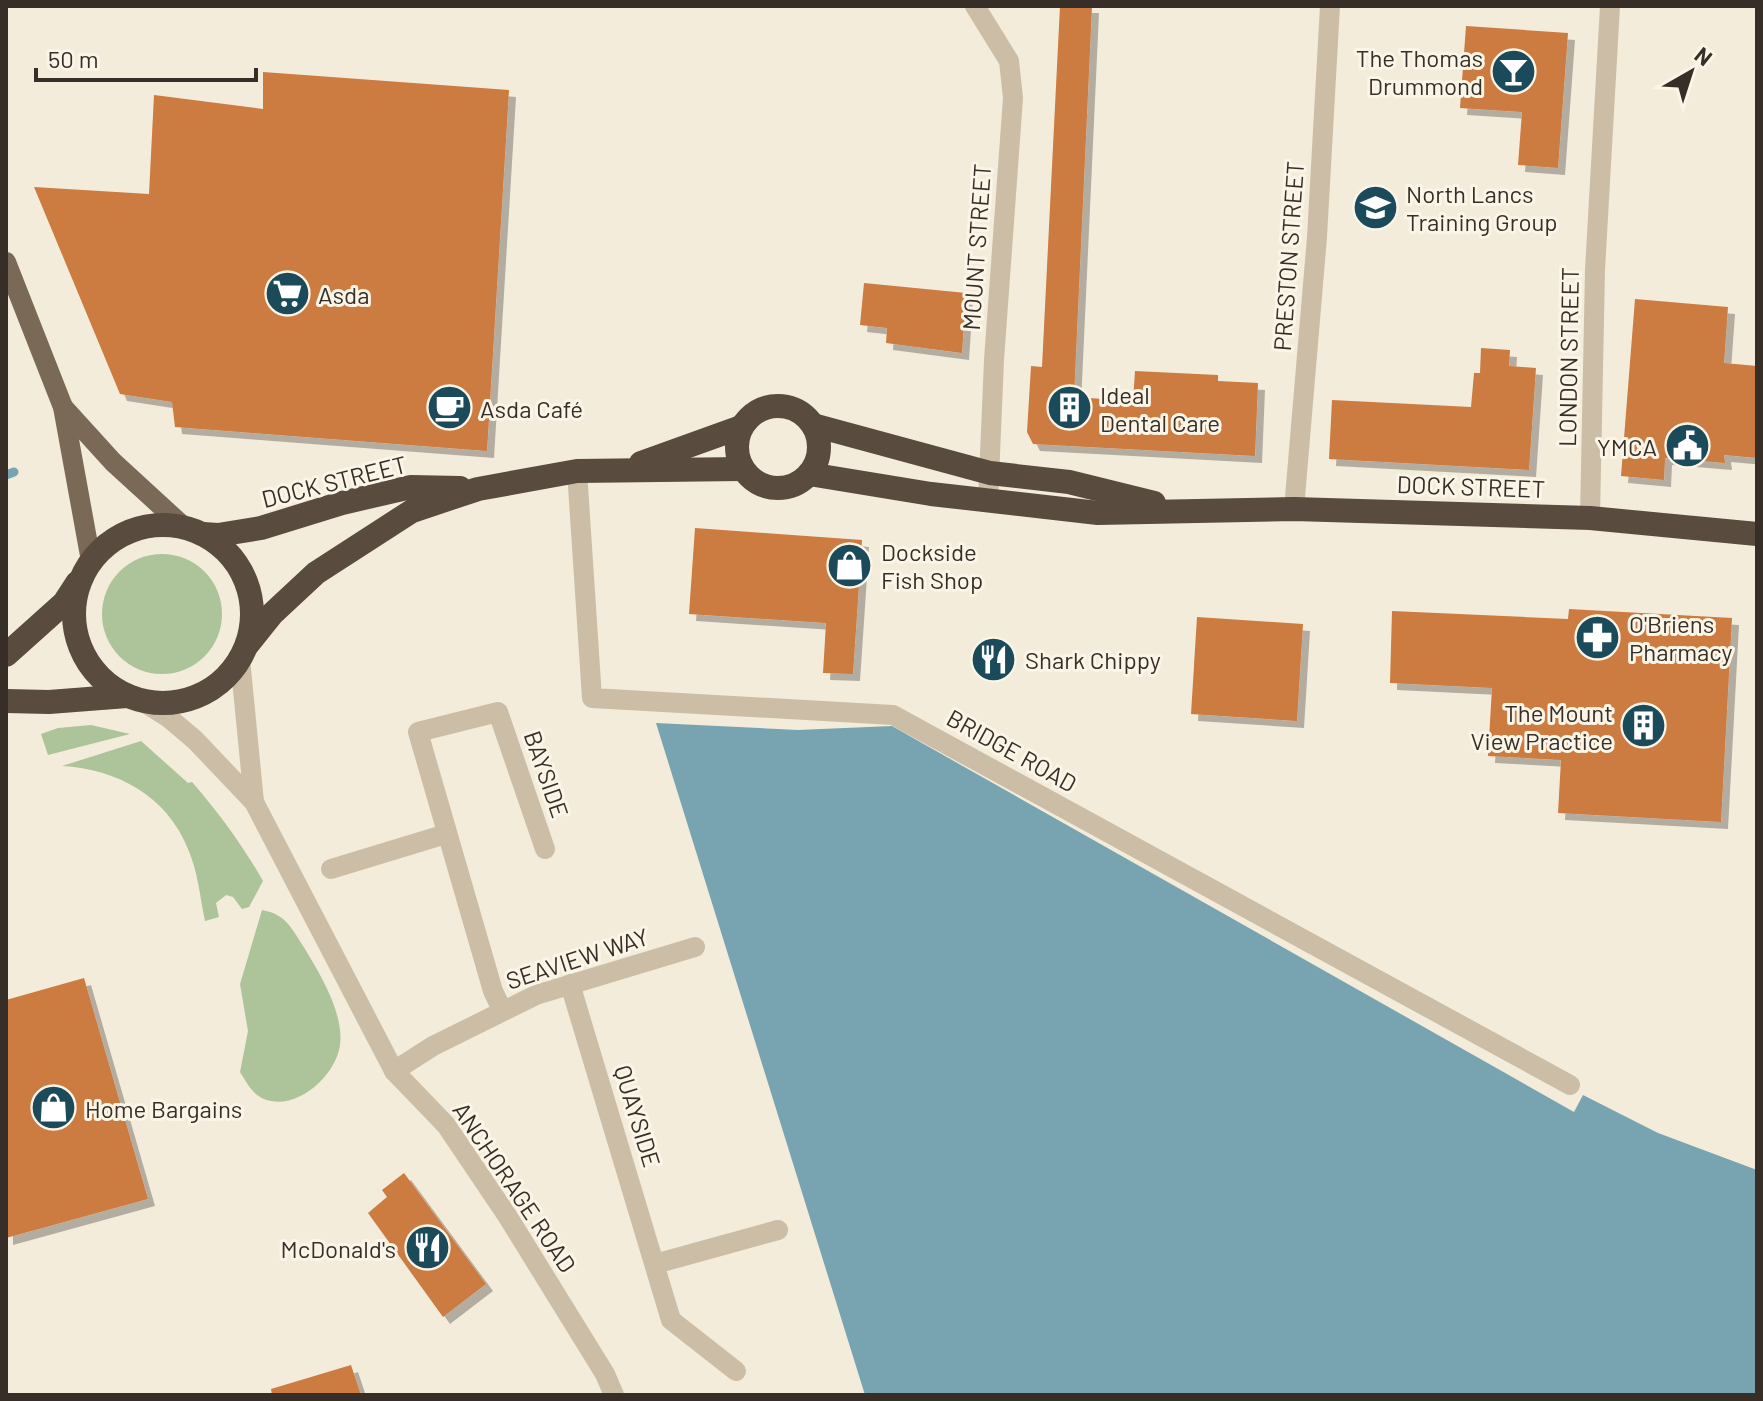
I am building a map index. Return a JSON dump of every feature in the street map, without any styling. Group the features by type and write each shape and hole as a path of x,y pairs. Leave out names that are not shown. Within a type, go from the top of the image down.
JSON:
{"highway":[{"path":"775,406 796,410 813,425 818,437 816,463 799,483 775,489 756,482 742,469 736,452 741,427 755,412 775,406"},
{"name":"DOCK STREET","path":"813,425 990,473 1069,482 1184,510"},
{"name":"DOCK STREET","path":"620,470 741,427"},
{"name":"DOCK STREET","path":"243,652 293,592 412,511 478,489 577,471 742,469"},
{"name":"DOCK STREET","path":"809,474 988,502 1098,513 1294,509 1590,518 1757,534"},
{"name":"DOCK STREET","path":"194,531 218,535 261,528 342,503 411,487 478,489"},
{"path":"6,655 64,603 86,570 111,541 135,529 159,524 194,531 220,545 237,564 249,590 253,613 243,652 227,677 206,692 182,701 157,703 134,698 6,701"},
{"path":"86,570 74,613 76,635 84,656 102,680 134,698"}],"main road":[{"path":"6,262 63,407 86,570"},
{"path":"63,407 122,471 194,531"}],"street":[{"name":"MOUNT STREET","path":"975,6 1009,61 1013,98 994,360 988,502"},
{"name":"PRESTON STREET","path":"1294,509 1317,237 1330,6"},
{"name":"LONDON STREET","path":"1590,518 1595,270 1610,6"},
{"name":"BRIDGE ROAD","path":"577,471 592,698 893,715 1570,1085"},
{"name":"ANCHORAGE ROAD","path":"243,652 254,802"},
{"name":"ANCHORAGE ROAD","path":"134,698 169,718 195,740 254,802 394,1071 455,1138 508,1217 597,1361 614,1395"},
{"name":"BAYSIDE","path":"502,1010 493,991 418,732 498,712 545,849"},
{"path":"331,869 446,834"},
{"name":"SEAVIEW WAY","path":"394,1071 433,1046 536,995 695,947"},
{"name":"QUAYSIDE","path":"570,984 671,1320 736,1371"},
{"path":"655,1264 778,1230"}],"green space":[{"path":"162,554 185,559 204,572 217,591 222,614 217,637 204,656 185,669 162,674 139,669 120,656 107,637 102,614 107,591 120,572 139,559"},
{"path":"91,725 130,734 48,755 41,734 58,728"},
{"path":"141,741 188,783 192,782 247,855 263,881 249,907 242,909 233,897 226,895 216,903 219,917 205,921 191,858 179,830 167,814 138,789 120,780 82,768 62,766"},
{"path":"262,910 283,919 296,935 330,994 340,1033 337,1057 323,1079 301,1096 276,1102 260,1097 240,1072 248,1031 240,984"}],"water":[{"path":"656,723 798,730 892,726 1574,1112 1583,1095 1658,1133 1757,1170 1757,1395 865,1395"}],"building":[{"path":"1060,6 1092,6 1074,397 1133,401 1135,371 1218,375 1218,381 1258,383 1255,456 1033,444 1027,432 1031,366 1042,367"},
{"name":"The Thomas Drummond","path":"1466,26 1568,33 1558,168 1518,165 1522,112 1460,108"},
{"name":"Asda","path":"263,72 509,90 487,451 175,427 172,402 120,394 34,187 149,194 154,95 263,109"},
{"path":"864,283 966,293 962,353 886,343 887,328 860,325"},
{"path":"1635,299 1728,307 1724,363 1757,366 1757,458 1724,455 1725,463 1665,458 1664,480 1621,476"},
{"path":"1481,348 1510,350 1509,366 1536,368 1529,470 1329,459 1332,400 1471,407 1474,373 1480,373"},
{"path":"695,528 862,540 853,674 823,673 826,623 689,614"},
{"name":"The Mount View Practice","path":"1569,609 1732,618 1721,822 1558,813 1561,760 1488,756 1492,688 1390,683 1392,611 1568,619"},
{"path":"1197,617 1303,624 1297,721 1191,714"},
{"path":"84,978 148,1199 6,1238 6,1000"},
{"name":"McDonald's","path":"404,1173 486,1284 443,1317 368,1213 387,1197 382,1190"},
{"path":"351,1365 361,1395 272,1395 271,1389"}],"waterway":[{"path":"6,475 14,472"}],"place":[{"name":"The Thomas Drummond","path":"1514,71"},
{"name":"North Lancs Training Group","path":"1375,207"},
{"name":"Asda","path":"287,294"},
{"name":"Asda Café","path":"449,408"},
{"name":"Ideal Dental Care","path":"1069,408"},
{"name":"YMCA","path":"1688,446"},
{"name":"Dockside Fish Shop","path":"850,565"},
{"name":"O'Briens Pharmacy","path":"1598,637"},
{"name":"Shark Chippy","path":"994,659"},
{"name":"The Mount View Practice","path":"1644,726"},
{"name":"Home Bargains","path":"54,1108"},
{"name":"McDonald's","path":"427,1248"}]}
